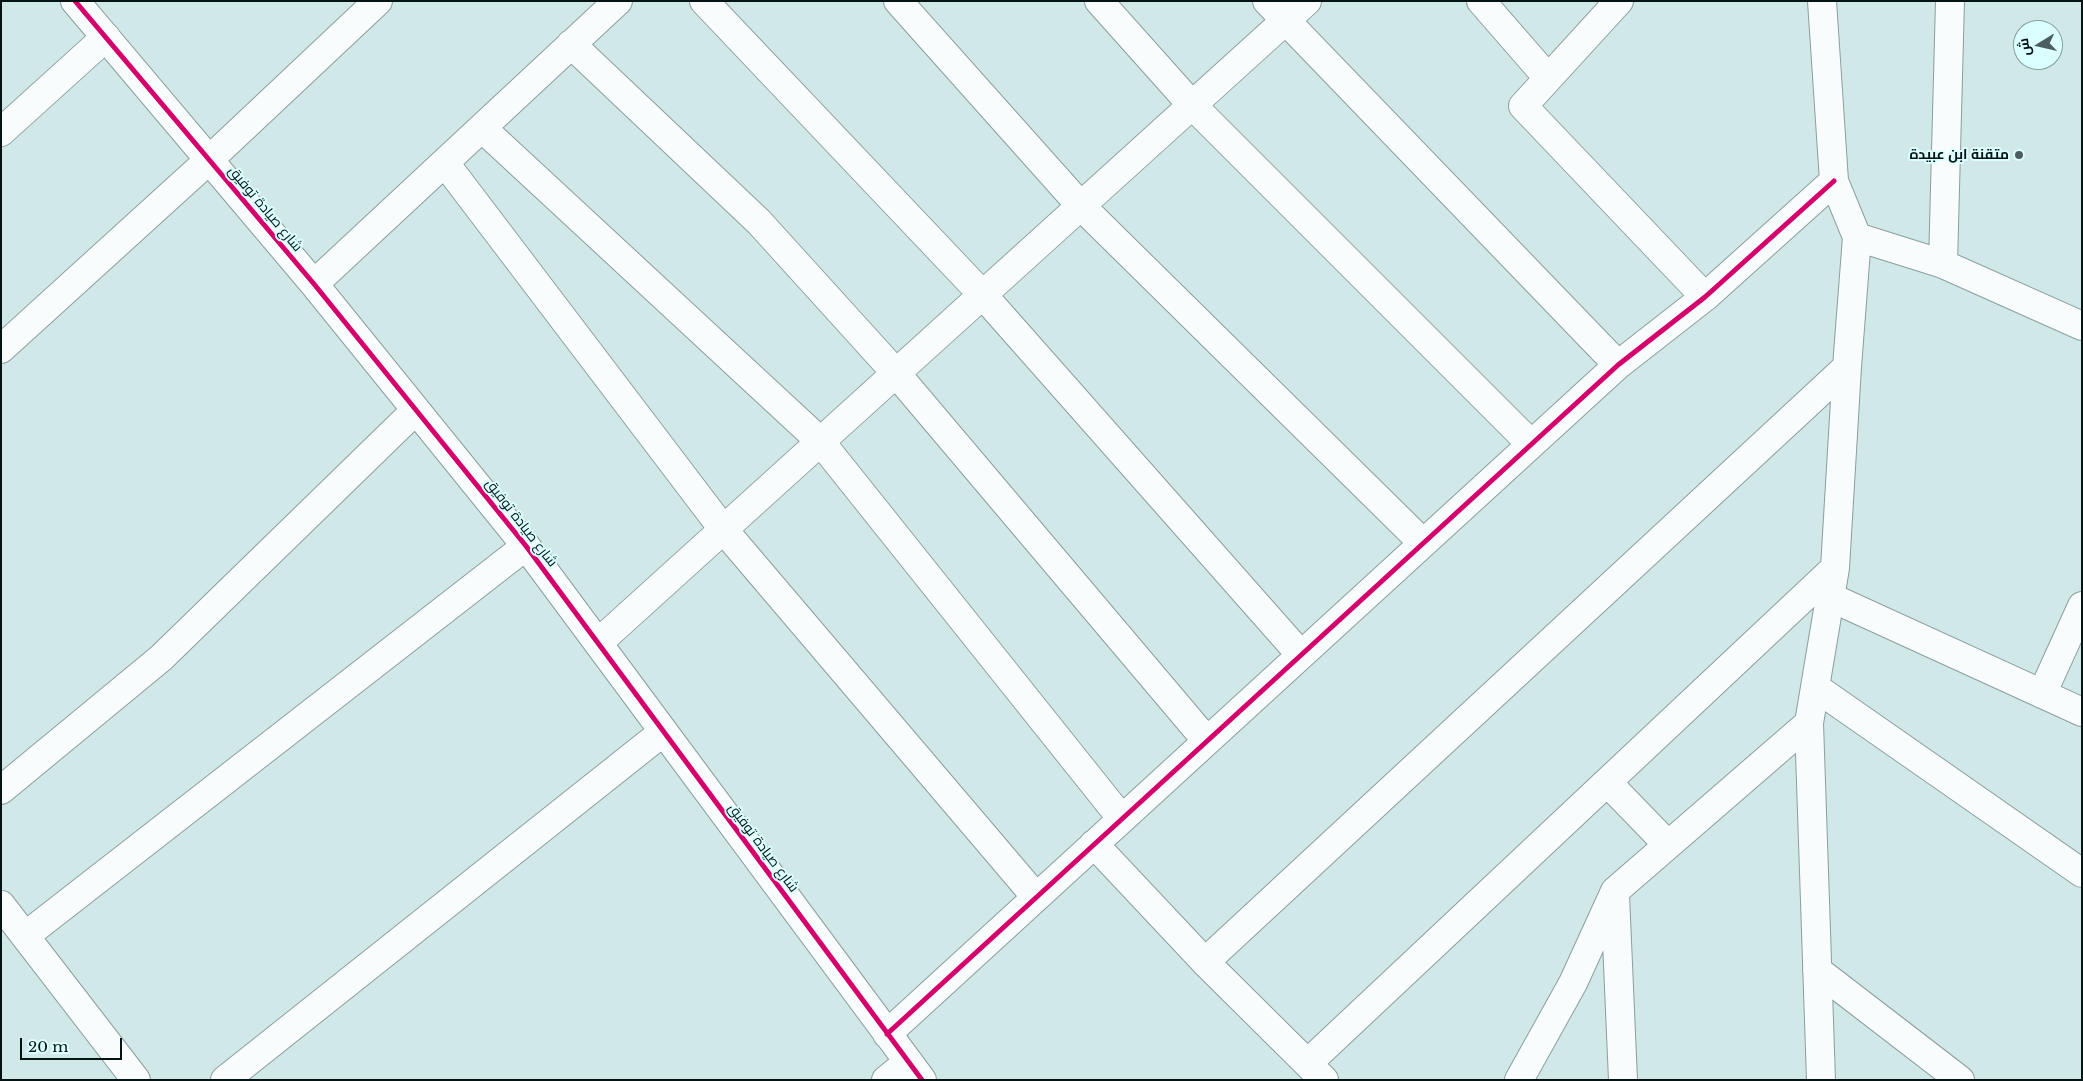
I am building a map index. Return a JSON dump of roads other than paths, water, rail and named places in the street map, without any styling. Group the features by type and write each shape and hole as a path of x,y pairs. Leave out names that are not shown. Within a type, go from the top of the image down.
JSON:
{"street":[{"name":"شارع صيادة توفيق","path":"75,1 314,284 526,546 915,1071"},
{"path":"1,349 209,160 378,1"},
{"path":"314,284 618,1"},
{"path":"704,1 982,294 1301,655"},
{"path":"898,1 1080,205 1423,543"},
{"path":"1099,1 1191,104 1531,444"},
{"path":"598,643 1191,104 1276,11 1307,1"},
{"path":"1481,1 1548,78"},
{"path":"1619,1 1523,106 1705,297"},
{"path":"1822,1 1834,181 1857,236 1835,568 1810,723 1822,1080"},
{"path":"1944,264 1950,1"},
{"path":"1276,11 1618,365"},
{"path":"1,132 106,37"},
{"path":"572,44 759,222 895,372 1207,741"},
{"path":"482,128 820,441 1122,819"},
{"path":"445,163 723,529 1036,897"},
{"path":"887,1034 1618,365 1705,297 1834,181"},
{"path":"1857,236 1944,264 2082,326"},
{"path":"1204,962 1847,367"},
{"path":"5,778 161,658 416,410"},
{"path":"25,936 526,546"},
{"path":"1094,844 1204,962 1316,1071 1607,782 1835,568"},
{"path":"1830,596 2082,712"},
{"path":"2042,694 2082,606"},
{"path":"1815,687 2082,872"},
{"path":"1519,1080 1573,983 1615,891 1810,723"},
{"path":"225,1080 663,732"},
{"path":"1607,782 1668,845"},
{"path":"1615,891 1623,1080"},
{"path":"1,905 136,1080"},
{"path":"1817,970 1960,1080"},
{"path":"886,1080 915,1071"}],"place":[{"name":"متقنة ابن عبيدة","path":"2019,155"}]}
